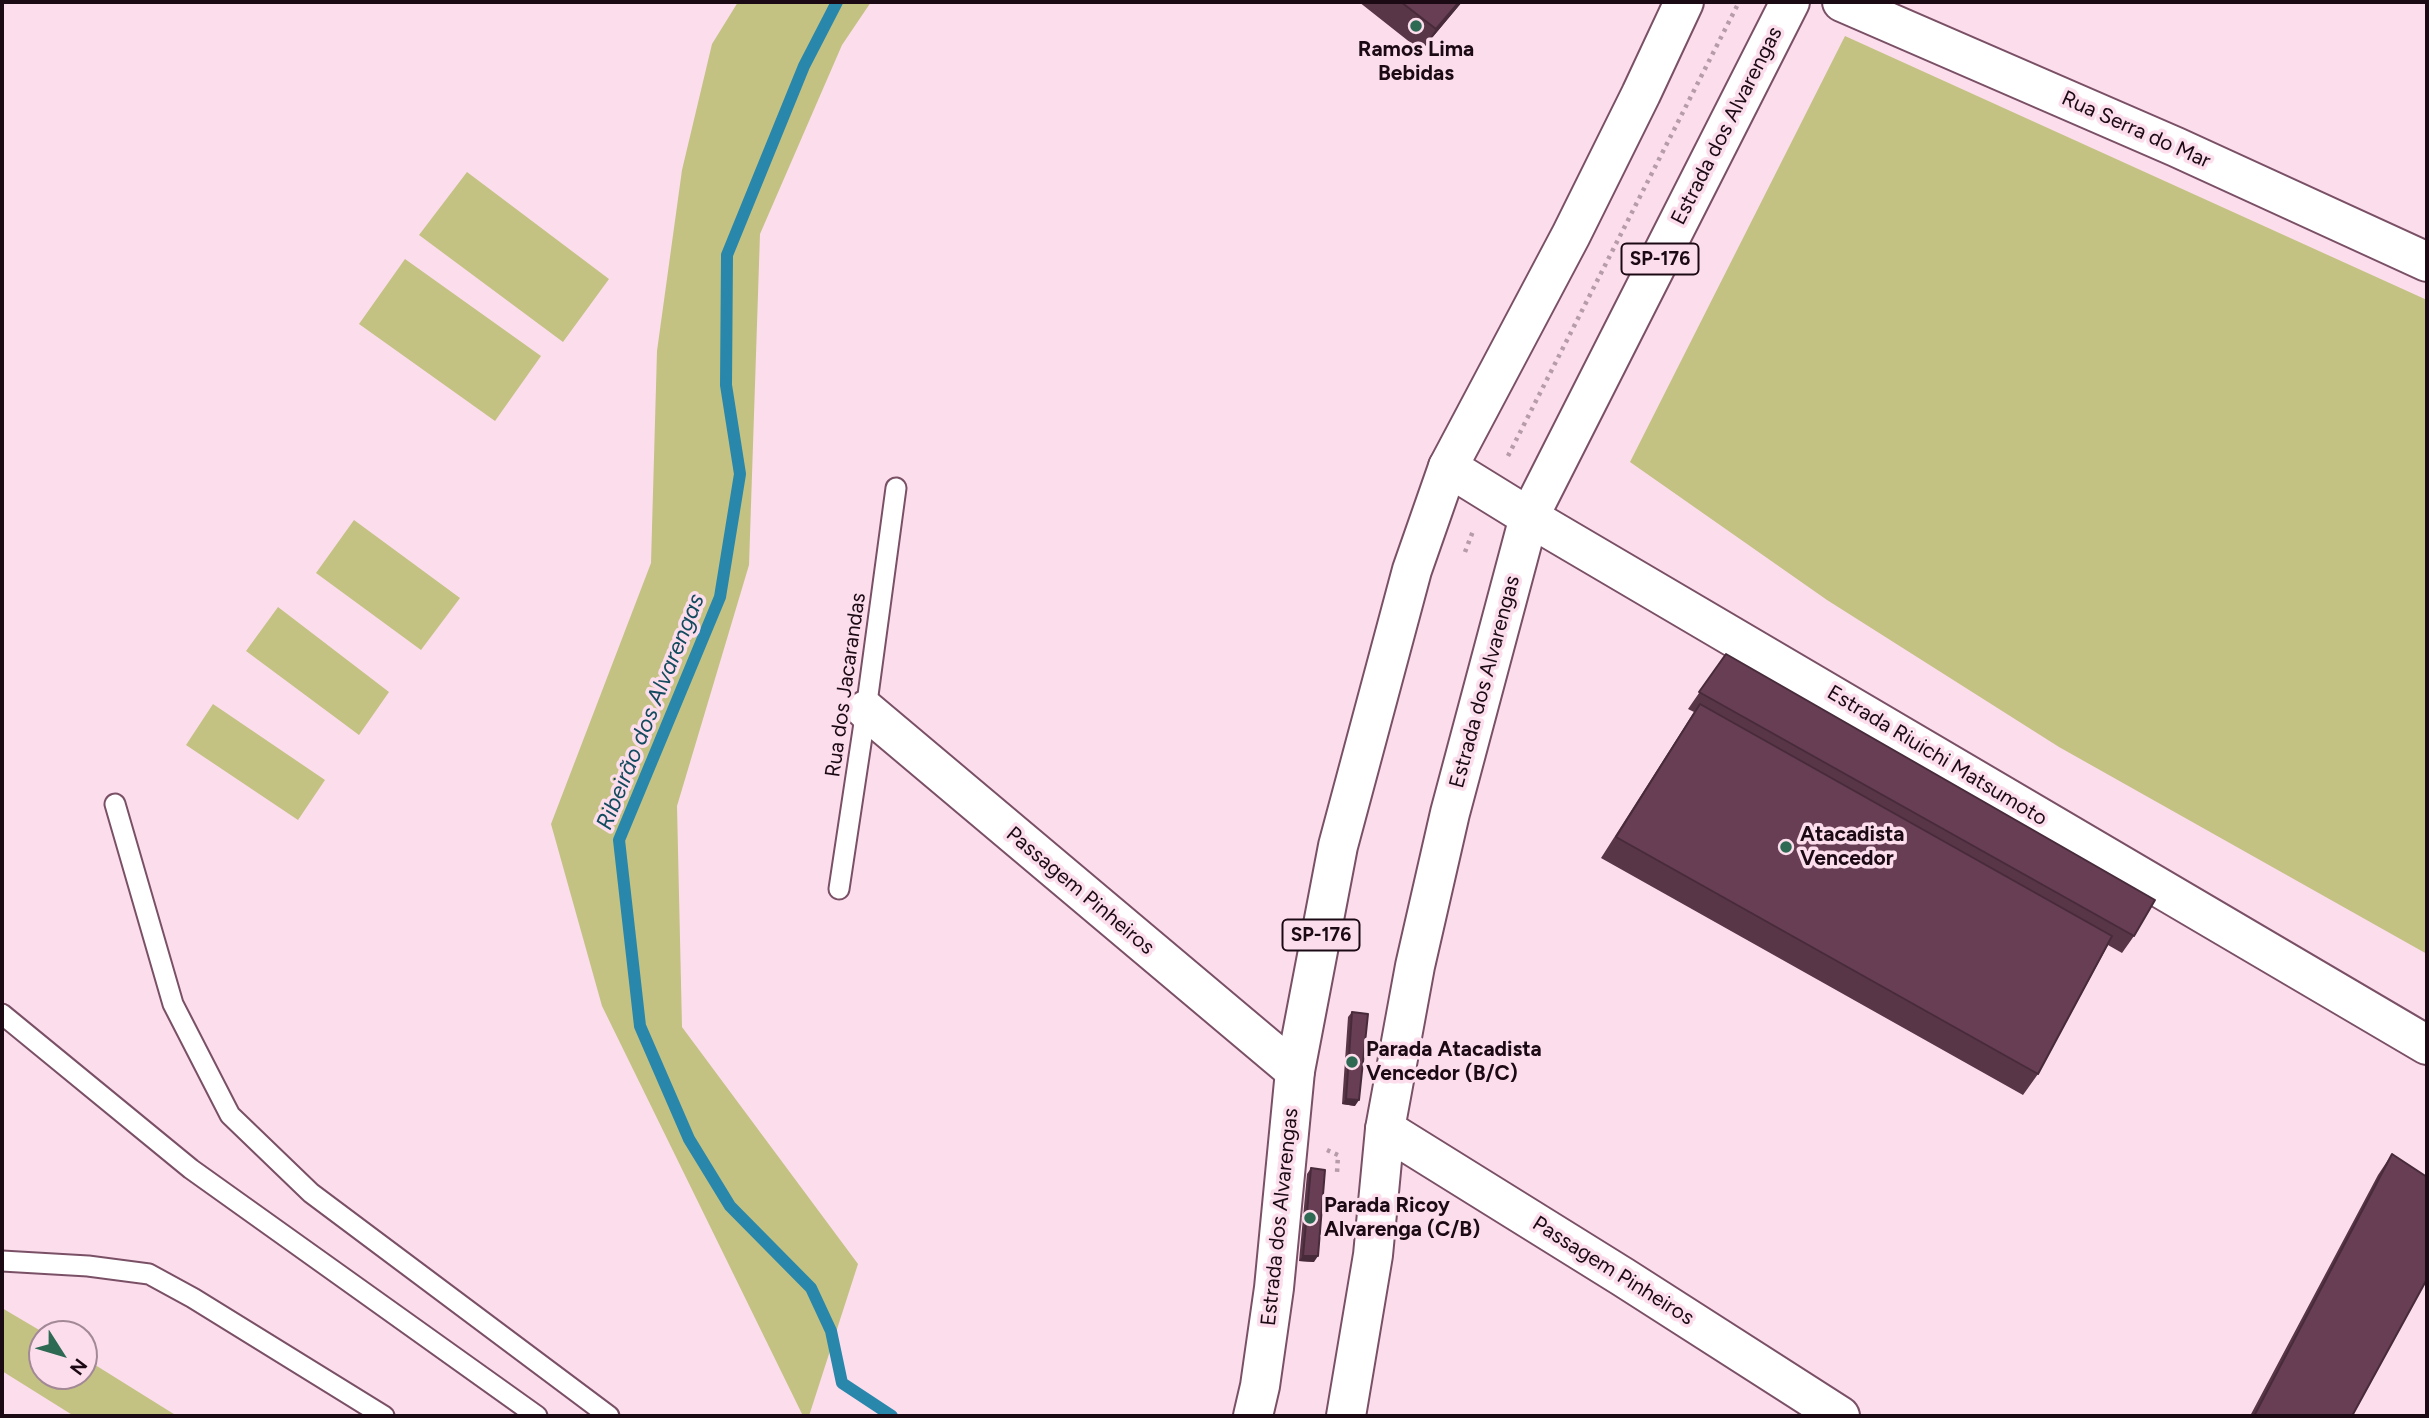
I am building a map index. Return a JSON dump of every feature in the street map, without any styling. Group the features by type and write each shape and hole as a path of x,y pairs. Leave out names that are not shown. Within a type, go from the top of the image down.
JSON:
{"main road":[{"name":"Estrada dos Alvarengas","path":"1253,1416 1275,1288 1295,1071 1338,846 1412,570 1448,467 1571,235 1684,2"},
{"name":"Estrada dos Alvarengas","path":"1348,1415 1373,1255 1385,1129 1415,966 1450,813 1529,517 1790,2"},
{"name":"Rua Serra do Mar","path":"1842,2 2176,147 2427,262"},
{"name":"Estrada Riuichi Matsumoto","path":"1448,467 2427,1045"},
{"name":"Passagem Pinheiros","path":"866,710 1295,1071"},
{"name":"Passagem Pinheiros","path":"1385,1129 1840,1416"}],"lane":[{"name":"Rua dos Jacarandas","path":"839,889 896,488"},
{"path":"115,804 173,1004 230,1115 311,1193 609,1416"},
{"path":"2,1014 191,1169 537,1416"},
{"path":"2,1261 88,1266 149,1274 193,1298 384,1416"}],"shaded area":[{"path":"738,2 871,2 842,45 760,234 749,565 677,806 682,1027 858,1264 809,1416 803,1416 602,1006 551,824 651,563 657,351 682,170 712,44"},
{"path":"1845,36 2427,300 2427,954 2059,747 1827,600 1630,462"},
{"path":"467,172 609,279 563,342 419,235"},
{"path":"405,259 541,356 495,421 359,324"},
{"path":"354,520 460,598 421,650 316,573"},
{"path":"278,607 389,692 359,735 246,651"},
{"path":"213,704 325,780 298,820 186,745"},
{"path":"2,1308 28,1323 28,1387 2,1371"},
{"path":"98,1367 177,1416 74,1416 32,1390 98,1390"}],"building":[{"path":"1401,2 1459,2 1436,29"},
{"path":"1726,654 2155,900 2134,936 1699,692"},
{"path":"1700,704 2112,936 2038,1074 1616,837"},
{"name":"Parada Atacadista Vencedor (B/C)","path":"1352,1012 1368,1014 1359,1100 1346,1099"},
{"path":"2392,1154 2427,1177 2427,1279 2352,1416 2254,1416"},
{"name":"Parada Ricoy Alvarenga (C/B)","path":"1311,1168 1325,1170 1318,1256 1303,1256"}],"waterway":[{"name":"Ribeirão dos Alvarengas","path":"837,2 804,66 727,255 726,385 740,474 720,597 619,840 640,1026 689,1139 730,1206 811,1288 831,1331 842,1383 892,1416"}],"place":[{"name":"Ramos Lima Bebidas","path":"1416,26"},
{"name":"Atacadista Vencedor","path":"1786,847"},
{"name":"Parada Atacadista Vencedor (B/C)","path":"1352,1062"},
{"name":"Parada Ricoy Alvarenga (C/B)","path":"1310,1218"}]}
